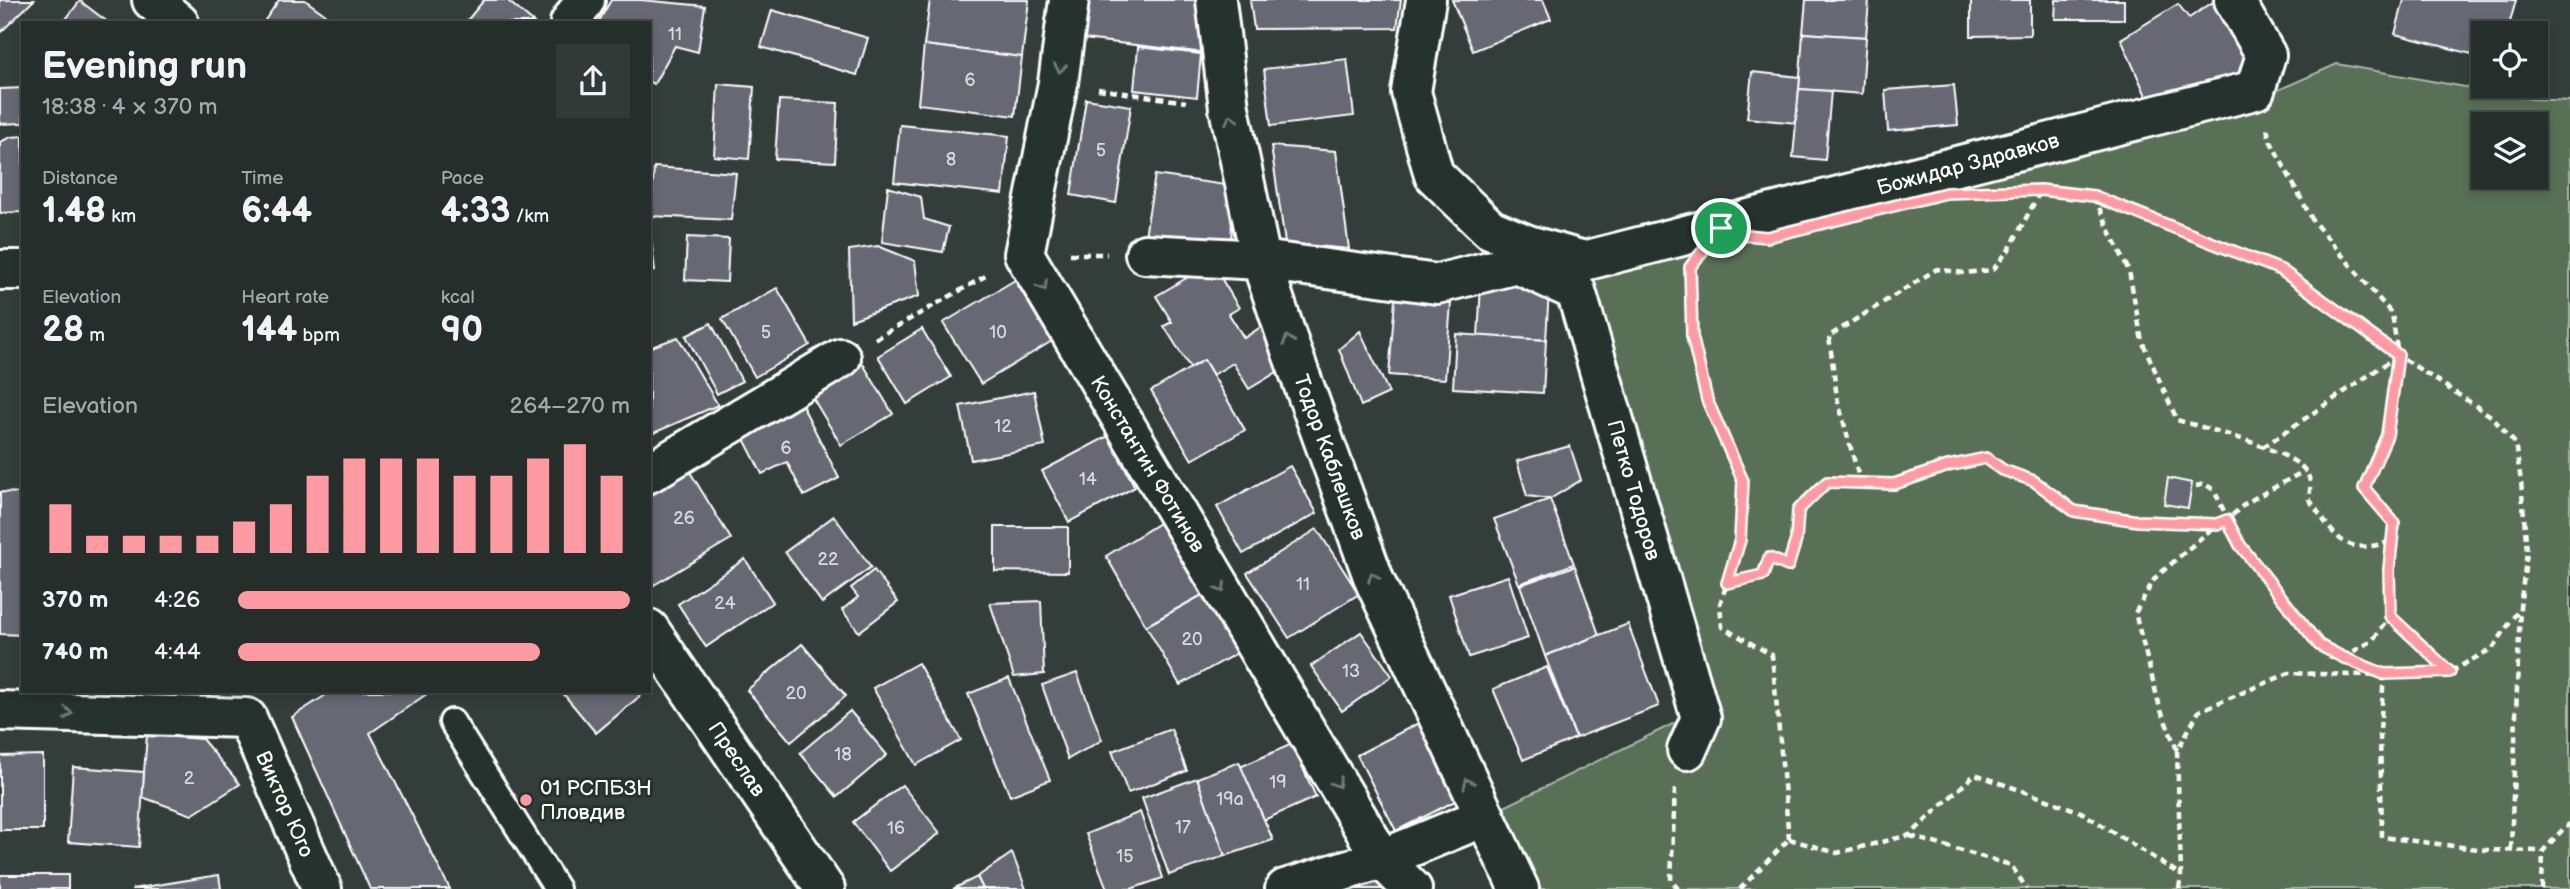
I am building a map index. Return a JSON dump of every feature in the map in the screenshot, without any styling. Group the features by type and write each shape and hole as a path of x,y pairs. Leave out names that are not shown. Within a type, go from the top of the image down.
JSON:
{"street":[{"path":"152,0 177,21"},
{"path":"571,21 585,0"},
{"path":"1024,254 1058,83 1069,0"},
{"name":"Тодор Каблешков","path":"1216,0 1229,108 1262,260 1291,350 1375,582 1519,889"},
{"name":"Божидар Здравков","path":"1426,0 1411,92 1434,174 1490,229 1528,245 1584,261 2255,90 2266,55 2234,0"},
{"name":"Константин Фотинов","path":"1024,254 1382,859 1412,889"},
{"path":"1144,254 1262,260"},
{"name":"Петко Тодоров","path":"1262,260 1437,284 1517,264 1576,291 1701,718 1688,750"},
{"path":"0,270 21,270"},
{"path":"651,472 841,358"},
{"name":"Преслав","path":"651,632 825,889"},
{"name":"Виктор Юго","path":"0,710 247,718 322,889"},
{"path":"1285,889 1382,859 1485,817"}],"lane":[{"path":"452,722 556,889"}],"path":[{"path":"1058,83 1229,108"},
{"path":"2271,142 2313,221 2392,314 2398,355 2387,435 2364,488 2394,523 2389,569 2390,616 2372,641 2342,657"},
{"path":"2027,190 2094,196 2281,270 2398,355 2491,416 2515,443 2527,552 2520,607 2511,849"},
{"path":"1861,485 1837,398 1829,336 1937,268 1964,272 1993,270 2010,248 2041,190"},
{"path":"2094,196 2129,271 2142,341 2177,420 2288,457 2306,470 2311,485 2309,499 2334,534 2353,547 2376,546 2392,541"},
{"path":"1721,228 1690,267 1692,336 1707,400 1743,481 1740,540 1720,604 1722,627 1772,655 1789,839 1740,889"},
{"path":"841,358 1024,254 1144,254"},
{"path":"2263,447 2398,355"},
{"path":"1727,583 1763,575 1769,558 1788,566 1796,540 1798,510 1827,482 1894,484 1948,466 1986,458 2003,470 2034,481 2074,511 2138,521 2217,524"},
{"path":"2179,889 2181,874 2177,751 2160,708 2135,613 2155,578 2217,524 2227,520 2246,503 2306,470"},
{"path":"2196,486 2205,484 2214,490 2240,545 2319,645 2384,674"},
{"path":"2177,751 2199,711 2289,673 2450,672 2493,648 2520,607"},
{"path":"2390,616 2450,672"},
{"path":"2384,674 2380,732 2382,837 2486,850 2543,851"},
{"path":"1678,889 1671,880 1676,767 1688,750"},
{"path":"1789,839 1837,853 1909,835 1975,774 2081,811 2181,874"},
{"path":"2542,889 2543,851 2570,824"},
{"path":"1909,835 2011,866 2027,889"}],"green space":[{"path":"2337,64 2471,88 2471,98 2570,101 2570,889 1519,889 1484,817 1687,717 1575,268 2249,103"}],"building":[{"path":"0,0 34,0 0,33"},
{"path":"279,0 305,0 334,21 264,21"},
{"path":"484,0 507,0 532,21 467,21"},
{"path":"611,0 705,6 698,52 675,46 654,84 651,83 651,21 599,21"},
{"path":"930,0 1029,0 1022,57 924,45"},
{"path":"1088,0 1207,0 1214,54 1084,39"},
{"path":"1250,0 1401,0 1397,28 1254,29"},
{"path":"1452,0 1543,0 1551,19 1473,51"},
{"path":"1806,0 1869,0 1866,37 1803,33"},
{"path":"1971,0 2030,0 2030,35 1971,36"},
{"path":"2056,0 2124,0 2124,19 2055,19"},
{"path":"2216,0 2252,47 2243,75 2147,98 2121,39 2178,4 2189,18"},
{"path":"2404,0 2516,0 2510,21 2471,21 2471,54 2395,34"},
{"path":"80,1 106,21 65,21"},
{"path":"772,10 868,38 857,75 761,47"},
{"path":"1803,33 1866,37 1862,94 1799,89"},
{"path":"924,45 1022,57 1015,116 918,104"},
{"path":"1138,47 1201,54 1197,97 1134,90"},
{"path":"1347,59 1354,116 1271,126 1264,69"},
{"path":"1752,72 1800,77 1796,123 1747,118"},
{"path":"718,84 754,87 749,159 714,156"},
{"path":"1954,85 1958,125 1888,131 1885,90"},
{"path":"21,88 21,123 0,124 0,89"},
{"path":"1799,89 1831,91 1825,160 1793,157"},
{"path":"1086,99 1131,106 1116,203 1071,195"},
{"path":"779,100 838,103 835,162 775,159"},
{"path":"900,125 1009,136 1003,194 894,182"},
{"path":"21,136 21,212 0,213 0,142"},
{"path":"1271,146 1336,151 1349,249 1285,243"},
{"path":"654,167 736,173 731,220 651,216"},
{"path":"1155,175 1233,186 1231,245 1145,236"},
{"path":"888,187 921,197 924,219 949,227 943,252 882,242"},
{"path":"687,237 729,239 727,282 685,280"},
{"path":"651,238 655,271 651,272"},
{"path":"878,246 915,261 919,296 851,320 849,250"},
{"path":"1212,263 1239,308 1229,314 1244,338 1267,323 1292,363 1249,389 1233,363 1213,375 1204,360 1190,368 1164,326 1172,322 1156,296"},
{"path":"1516,276 1549,290 1546,340 1478,336 1481,286"},
{"path":"1015,280 1052,341 981,384 943,323"},
{"path":"777,288 810,345 755,377 722,319"},
{"path":"1395,299 1451,303 1445,379 1389,375"},
{"path":"711,323 742,381 717,394 686,336"},
{"path":"922,329 951,377 907,404 878,356"},
{"path":"1360,331 1389,393 1361,406 1339,349"},
{"path":"1456,334 1546,340 1543,393 1453,388"},
{"path":"678,337 718,405 651,434 651,347"},
{"path":"1204,360 1245,430 1192,460 1151,391"},
{"path":"863,364 893,414 841,445 811,395"},
{"path":"1034,391 1045,446 971,460 960,406"},
{"path":"802,405 839,478 804,496 787,462 762,474 742,435"},
{"path":"1108,436 1135,487 1069,522 1042,471"},
{"path":"1570,446 1581,480 1550,499 1527,496 1517,461"},
{"path":"1290,466 1317,513 1243,554 1217,507"},
{"path":"690,472 731,539 654,585 651,580 651,496"},
{"path":"2168,478 2192,483 2188,508 2164,504"},
{"path":"0,492 21,493 21,635 0,634"},
{"path":"1550,499 1574,564 1519,584 1494,519"},
{"path":"834,516 871,567 822,603 785,552"},
{"path":"1161,522 1204,594 1146,626 1106,556"},
{"path":"995,527 1068,527 1068,572 995,571"},
{"path":"1317,529 1359,594 1289,638 1247,573"},
{"path":"745,559 773,602 706,647 678,604"},
{"path":"1575,566 1599,635 1545,656 1520,585"},
{"path":"874,570 898,602 859,632 842,610 858,597 851,588"},
{"path":"1508,576 1528,638 1469,657 1449,595"},
{"path":"1204,594 1237,653 1180,685 1146,626"},
{"path":"1041,601 1044,674 1014,677 990,603"},
{"path":"1628,624 1659,706 1576,738 1545,656"},
{"path":"1361,632 1392,676 1342,711 1311,666"},
{"path":"802,644 846,696 791,742 747,690"},
{"path":"918,663 961,740 916,765 873,688"},
{"path":"1547,667 1576,738 1523,760 1493,689"},
{"path":"1077,673 1102,740 1068,759 1042,685"},
{"path":"1009,678 1050,780 1010,796 968,694"},
{"path":"329,693 428,693 370,733 450,889 370,889 292,717"},
{"path":"563,693 638,693 640,696 596,733"},
{"path":"850,711 887,755 837,797 800,753"},
{"path":"1428,718 1467,795 1396,831 1357,755"},
{"path":"1171,729 1187,771 1128,793 1112,751"},
{"path":"147,735 202,739 240,784 192,815 142,797"},
{"path":"1292,744 1316,797 1264,820 1240,767"},
{"path":"43,755 43,830 0,830 0,756"},
{"path":"1239,762 1273,840 1225,856 1197,778"},
{"path":"73,767 144,772 139,847 68,842"},
{"path":"1197,778 1225,856 1169,875 1142,798"},
{"path":"902,785 940,833 890,871 853,822"},
{"path":"1140,812 1163,878 1131,889 1107,889 1086,834"},
{"path":"1012,853 1026,889 983,889 977,877"},
{"path":"1374,868 1391,889 1327,889"},
{"path":"0,875 68,875 68,889 0,889"},
{"path":"219,875 221,889 132,889"},
{"path":"977,877 983,889 953,889"}],"place":[{"name":"01 РСПБЗН Пловдив","path":"526,800"}],"route":[{"path":"2041,190 2094,196 2281,270 2398,355 2387,435 2364,488 2394,523 2389,569 2390,616 2450,672 2384,674 2319,645 2240,545 2227,520 2217,524 2138,521 2074,511 2034,481 2003,470 1986,458 1948,466 1894,484 1827,482 1798,510 1796,540 1788,566 1769,558 1763,575 1727,583 1740,540 1743,481 1707,400 1692,336 1690,267 1721,228 1726,233 1767,237 1946,193 2041,190"}]}
